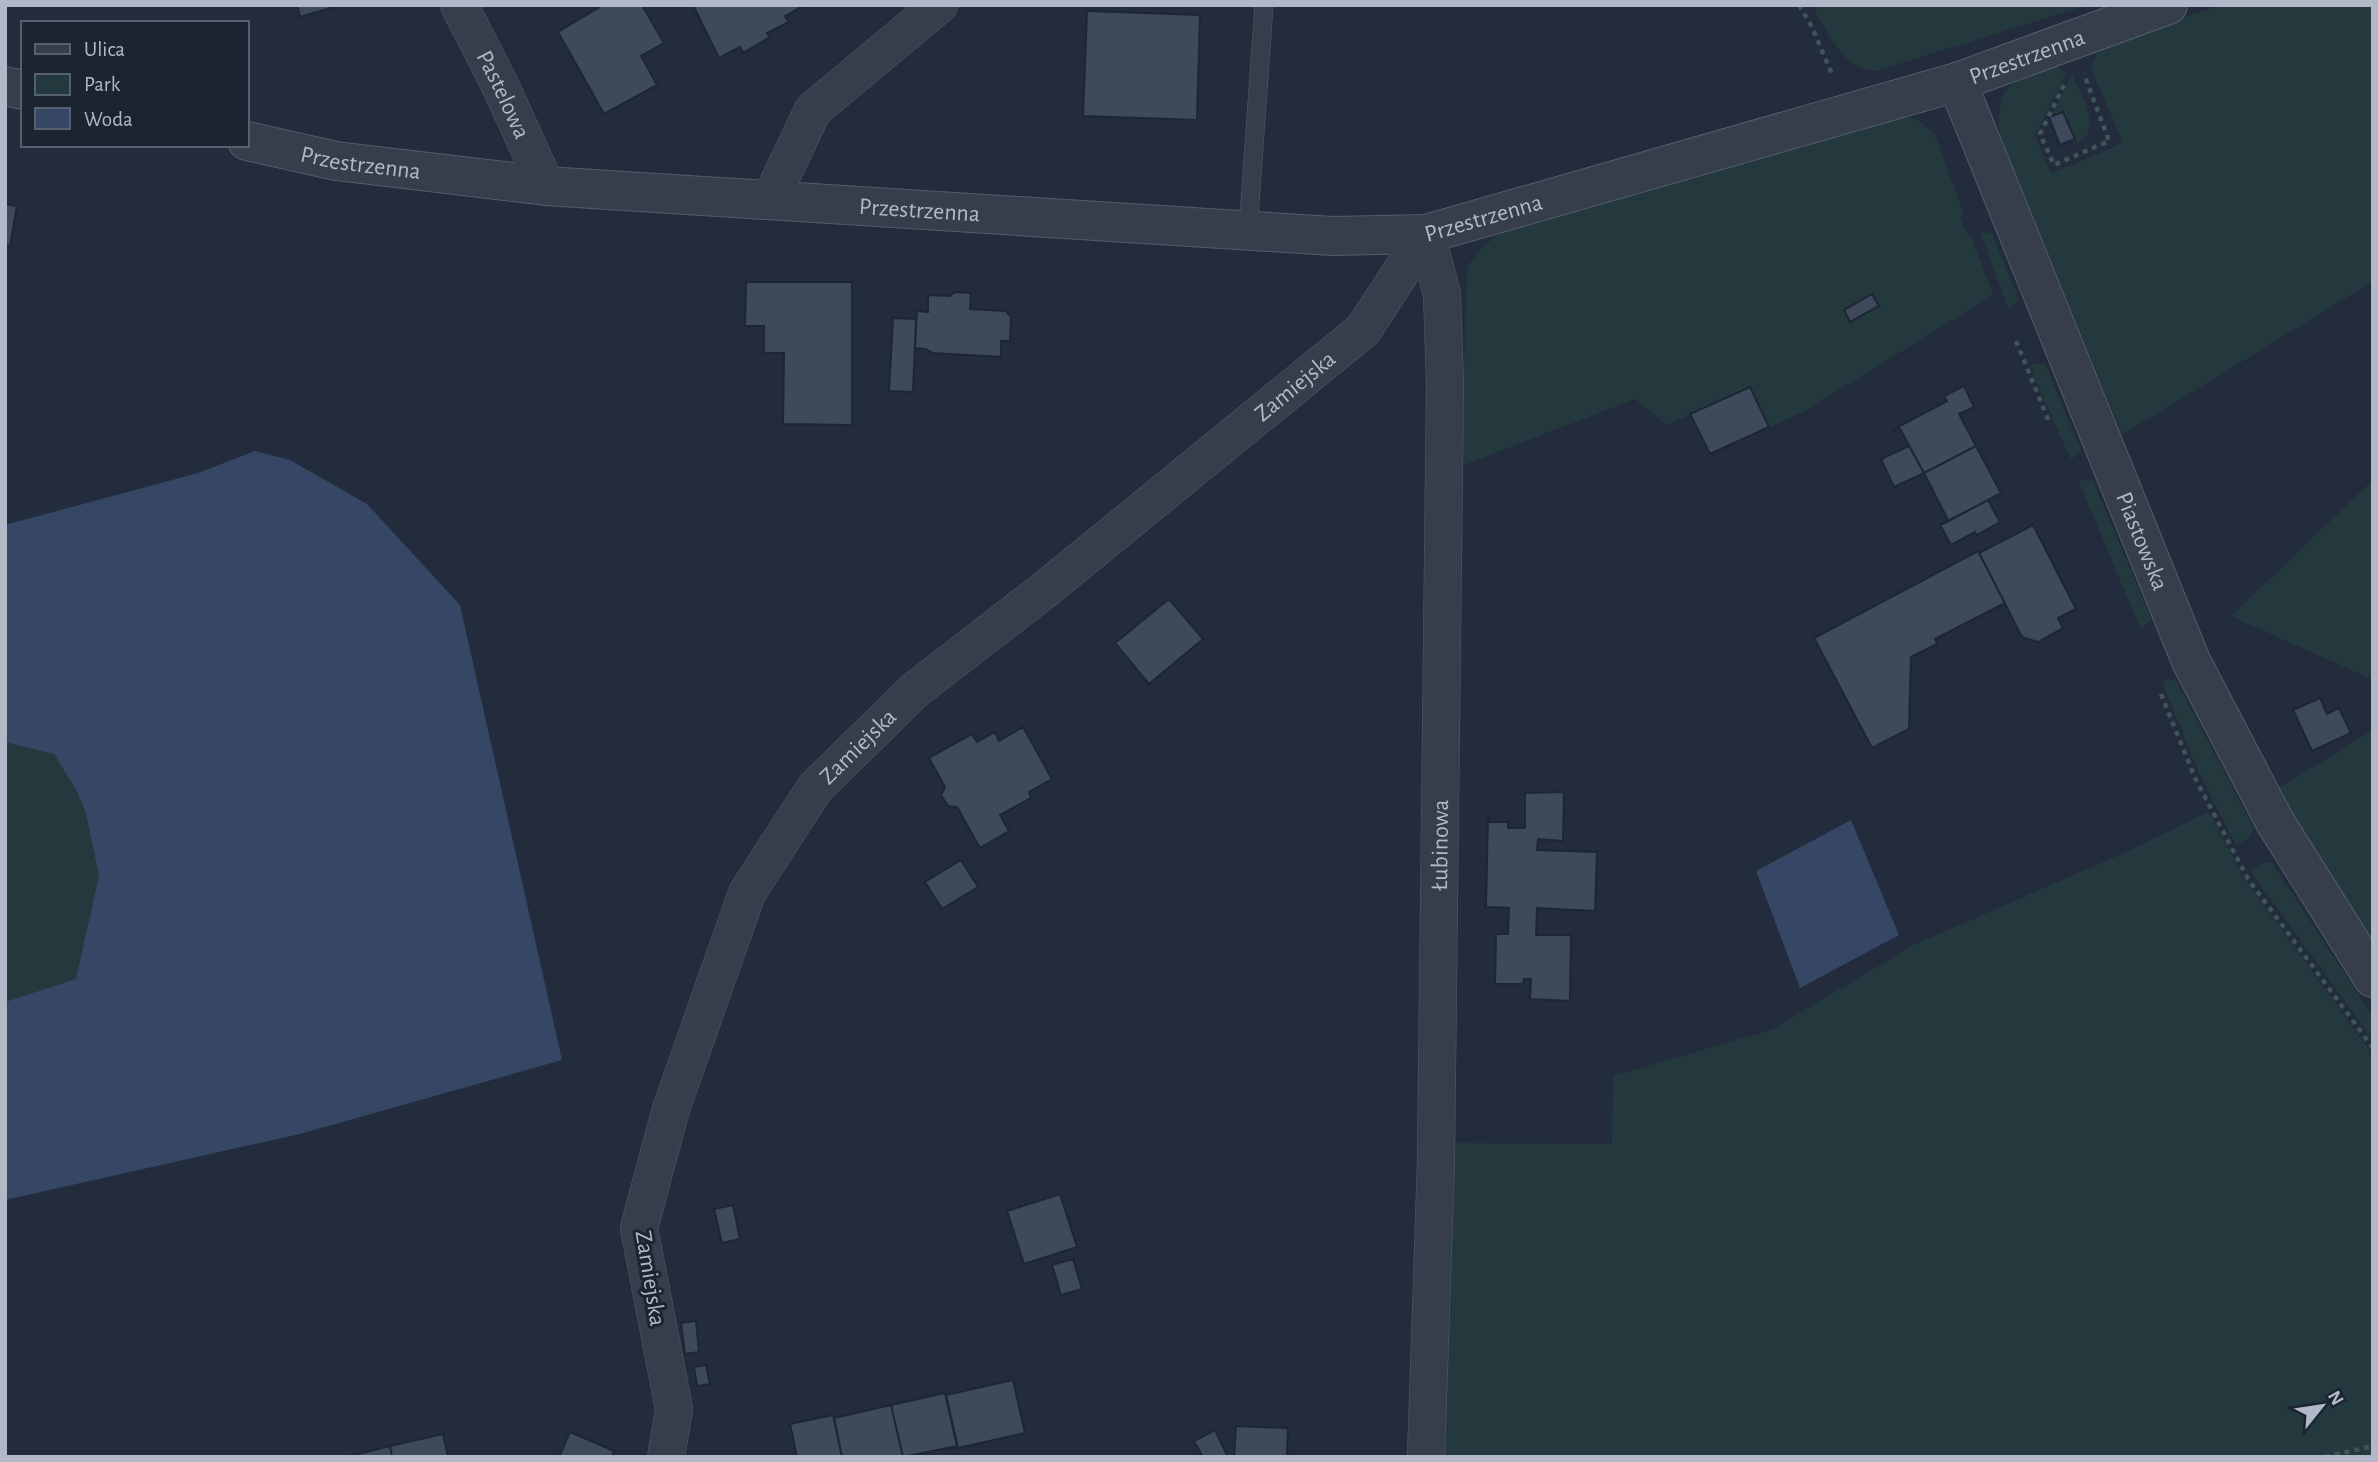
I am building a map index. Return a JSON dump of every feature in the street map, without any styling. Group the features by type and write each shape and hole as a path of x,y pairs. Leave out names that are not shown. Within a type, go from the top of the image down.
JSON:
{"street":[{"name":"Pastelowa","path":"459,5 500,85 545,186"},
{"path":"769,200 813,110 939,5"},
{"name":"Przestrzenna","path":"248,141 337,161 545,186 1333,236 1426,234 1957,82 2168,5"},
{"name":"Piastowska","path":"1957,82 2191,661 2275,822 2373,978"},
{"name":"Zamiejska","path":"666,1457 674,1409 639,1228 671,1109 747,893 815,788 915,690 1042,592 1363,330 1426,234"},
{"name":"Łubinowa","path":"1426,234 1442,294 1445,384 1436,1159 1426,1457"}],"lane":[{"path":"1248,231 1264,5"}],"path":[{"path":"1799,5 1812,27 1849,114"},
{"path":"2065,43 2109,141 2054,165 2040,134 2070,73 2065,43"},
{"path":"2325,1457 2373,1446"}],"green space":[{"path":"1812,5 2088,5 1876,71 1853,64 1844,56"},
{"path":"2221,5 2373,5 2373,281 2122,435 2000,137 2000,107 2008,88 2025,74 2051,61 2066,74 2035,135 2051,174 2123,143 2091,68 2099,47"},
{"path":"2072,74 2085,102 2090,121 2085,138 2077,144 2063,112 2052,116"},
{"path":"1906,115 1921,122 1935,135 1964,214 1960,217 1968,236 1971,236 1993,295 1803,412 1769,427 1750,387 1667,425 1635,399 1461,466 1467,268 1494,238 1505,230"},
{"path":"1980,232 1992,233 2019,300 2008,308"},
{"path":"2045,364 2081,450 2071,460 2033,374 2031,366"},
{"path":"2083,479 2093,481 2151,618 2140,628 2079,482"},
{"path":"2373,480 2373,680 2231,616"},
{"path":"2175,679 2254,828 2249,838 2236,845 2199,773 2162,681"},
{"path":"2373,730 2373,942 2279,788"},
{"path":"5,742 54,754 85,810 99,876 76,980 5,1002"},
{"path":"2209,812 2243,877 2373,1055 2373,1457 1436,1457 1443,1143 1612,1144 1613,1076 1771,1030 1914,945 2128,851"},
{"path":"2265,862 2272,863 2373,1017 2373,1040 2250,871"}],"water":[{"path":"255,451 290,460 367,504 460,605 562,1060 300,1134 5,1200 5,1002 76,979 99,876 85,810 54,754 5,742 5,525 198,473"},
{"path":"1851,820 1899,935 1800,988 1756,871"}],"building":[{"path":"297,5 341,5 300,17"},
{"path":"603,5 642,5 664,43 641,56 657,85 604,114 558,32"},
{"path":"693,5 805,5 785,16 789,22 767,33 770,37 743,53 740,47 719,58"},
{"path":"1087,11 1200,15 1197,120 1083,116"},
{"path":"2063,112 2075,139 2060,145 2049,117"},
{"path":"5,204 17,206 10,246 5,245"},
{"path":"746,282 852,282 852,425 783,424 784,353 764,353 764,326 745,326"},
{"path":"955,292 971,293 970,309 1006,311 1011,317 1010,341 1001,341 1001,357 933,353 915,348 917,311 928,312 928,295 950,296"},
{"path":"1872,294 1879,306 1850,322 1844,310"},
{"path":"893,318 916,319 913,392 889,391"},
{"path":"1964,386 1974,407 1959,414 1976,446 1924,473 1899,427 1894,429 1947,401 1944,396"},
{"path":"1750,387 1769,427 1710,454 1690,414"},
{"path":"1909,446 1924,473 1894,487 1881,459"},
{"path":"1976,446 2001,493 1943,524 1948,520 1924,473"},
{"path":"1988,500 2000,522 1951,545 1940,525"},
{"path":"2033,525 2076,609 2058,618 2063,628 2038,642 2022,637 1979,553"},
{"path":"1978,551 2005,603 1935,639 1937,644 1911,657 1909,729 1872,748 1814,638"},
{"path":"1169,599 1203,639 1149,684 1115,643"},
{"path":"2320,698 2327,714 2339,708 2351,733 2312,751 2293,710"},
{"path":"1023,727 1052,779 1029,792 1031,798 1000,815 1009,831 980,848 957,807 948,806 941,795 945,787 929,758 972,734 977,742 995,732 999,741"},
{"path":"1564,792 1563,841 1538,839 1537,850 1597,852 1595,911 1537,908 1536,935 1571,935 1570,1001 1530,999 1531,979 1524,979 1523,984 1495,984 1496,934 1508,934 1509,908 1486,907 1488,815 1490,822 1508,822 1508,828 1525,828 1525,793"},
{"path":"961,860 978,887 942,909 925,882"},
{"path":"1060,1194 1077,1247 1024,1264 1007,1211"},
{"path":"733,1205 740,1239 722,1243 714,1209"},
{"path":"1073,1259 1082,1289 1061,1295 1052,1265"},
{"path":"696,1321 699,1352 685,1354 681,1323"},
{"path":"706,1365 710,1384 697,1386 694,1367"},
{"path":"1013,1380 1025,1433 958,1448 946,1395"},
{"path":"945,1393 957,1446 903,1457 891,1405"},
{"path":"891,1405 903,1457 842,1457 834,1418"},
{"path":"833,1415 842,1457 797,1457 790,1424"},
{"path":"1236,1426 1288,1428 1287,1457 1234,1457"},
{"path":"1215,1430 1228,1457 1203,1457 1194,1441"},
{"path":"570,1432 614,1451 612,1457 559,1457"},
{"path":"443,1434 448,1457 392,1457 390,1446"},
{"path":"390,1446 392,1457 346,1457"}]}
